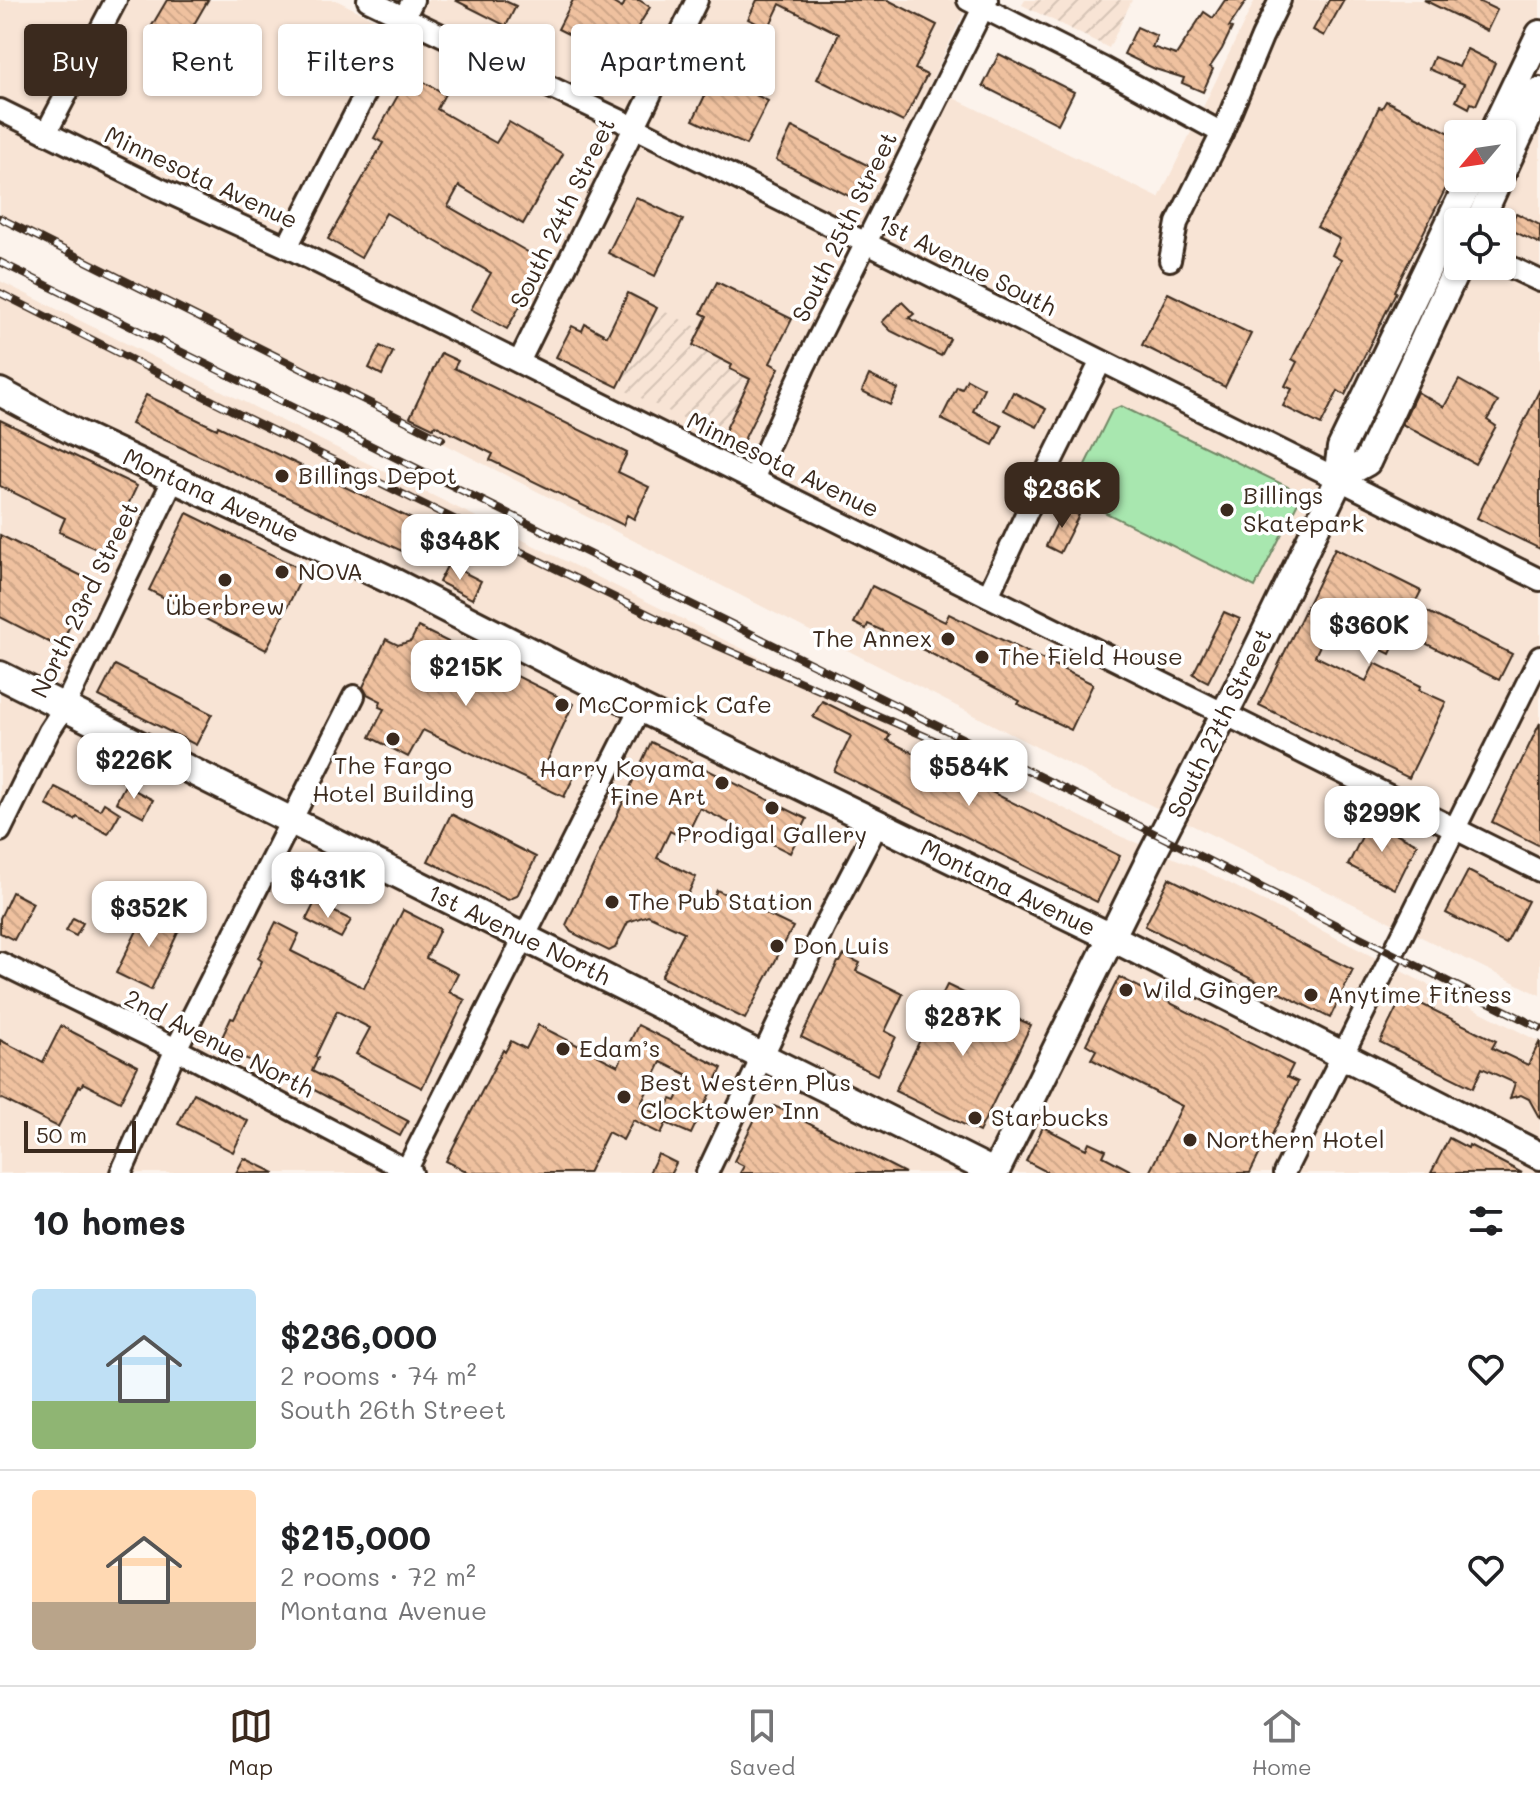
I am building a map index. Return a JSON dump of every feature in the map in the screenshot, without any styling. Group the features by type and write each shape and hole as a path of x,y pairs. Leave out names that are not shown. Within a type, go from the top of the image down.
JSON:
{"main road":[{"path":"1499,120 1540,34"},
{"path":"1516,142 1540,91"},
{"name":"South 27th Street","path":"995,1173 1225,714 1338,478 1341,448 1444,251"},
{"name":"South 27th Street","path":"1338,478 1367,462 1452,280"},
{"name":"Montana Avenue","path":"0,392 76,433 388,579 640,708 1111,937 1540,1156"},
{"name":"1st Avenue North","path":"0,675 995,1173"}],"street":[{"path":"46,133 116,0"},
{"name":"1st Avenue South","path":"368,0 408,9 634,127 1540,580"},
{"name":"South 24th Street","path":"519,362 697,0"},
{"path":"1170,260 1177,223 1222,133 1280,0"},
{"path":"979,3 1222,133"},
{"name":"South 25th Street","path":"753,479 979,3"},
{"path":"287,247 408,9"},
{"name":"Minnesota Avenue","path":"0,110 287,247 1540,871"},
{"path":"1516,270 1540,281"},
{"path":"988,596 1101,361"},
{"name":"North 23rd Street","path":"0,831 49,731 64,708 174,478"},
{"path":"1284,1173 1540,657"},
{"path":"121,1173 176,1049 354,696"},
{"path":"408,1172 640,708"},
{"path":"707,1173 824,927 877,825"},
{"name":"2nd Avenue North","path":"0,963 176,1049 408,1172"}],"shaded area":[{"path":"0,0 336,0 378,21 388,0 970,0 929,86 1159,198 1255,0 1540,0 1540,995 1128,794 0,216"},
{"path":"1025,0 1132,0 1109,48 1022,5"},
{"path":"0,281 1122,837 1203,870 1540,1042 1540,1173 130,1173 180,1070 170,1065 117,1173 0,1173"},
{"path":"657,308 701,329 693,346 732,365 731,370 750,379 722,437 618,387"}],"green space":[{"path":"1121,406 1292,489 1298,502 1255,587 1070,495 1112,410"}],"building":[{"path":"167,0 208,0 194,24 153,24"},
{"path":"455,0 503,0 516,6 507,24"},
{"path":"573,0 608,0 622,8 626,0 639,0 650,7 640,24 571,24 571,36 558,29"},
{"path":"757,0 888,0 937,25 915,69 927,75 903,122 817,79 839,34 780,4 770,24 758,24 748,19"},
{"path":"1225,0 1247,0 1229,27 1232,28 1210,67 1213,69 1203,92 1182,83 1184,78 1155,69 1124,54 1137,27 1157,36 1152,47 1176,55 1204,12 1213,18"},
{"path":"1329,0 1344,0 1324,36 1313,30"},
{"path":"1424,0 1476,0 1497,10 1487,31"},
{"path":"1467,49 1495,63 1476,105 1471,103 1469,108 1456,101 1464,84 1429,69 1434,57 1459,67"},
{"path":"999,54 1074,92 1058,124 983,86"},
{"path":"423,81 439,91 439,96 444,96 437,109 496,143 509,122 563,154 523,224 459,186 448,206 545,262 507,329 471,309 491,273 386,213 361,258 328,239 383,143 374,138 398,96 423,96"},
{"path":"705,96 758,96 768,101 746,145 693,120"},
{"path":"1386,101 1444,130 1444,192 1345,395 1338,391 1321,425 1283,406 1292,389 1285,386 1297,362 1292,359 1341,260 1332,255 1340,239 1317,227 1340,189 1379,107 1382,108"},
{"path":"792,127 869,166 853,198 776,160"},
{"path":"636,197 683,220 655,276 608,253"},
{"path":"1516,213 1540,225 1540,244 1516,232"},
{"path":"717,282 792,319 770,363 779,368 741,446 722,437 750,379 730,369 732,365 693,345 707,316 701,313"},
{"path":"628,293 657,308 618,387 556,357 572,326 582,331 585,324 607,336"},
{"path":"1168,293 1251,334 1225,387 1142,345"},
{"path":"902,302 914,314 909,318 950,339 941,356 891,331 882,322"},
{"path":"380,346 393,352 382,375 369,368"},
{"path":"441,353 458,361 454,368 627,453 618,472 649,487 634,519 627,515 623,525 490,460 493,454 435,425 433,428 410,417"},
{"path":"869,375 898,389 890,405 862,391"},
{"path":"967,379 984,388 973,411 1002,426 993,445 941,419 957,387 962,389"},
{"path":"1459,380 1498,402 1487,420 1496,426 1475,464 1402,424 1417,392 1444,407"},
{"path":"1540,389 1540,549 1477,518"},
{"path":"1013,392 1046,409 1037,427 1004,410"},
{"path":"146,395 420,523 406,553 131,424"},
{"path":"0,420 137,486 105,553 59,532 65,518 0,486"},
{"path":"1064,508 1079,515 1060,553 1046,546"},
{"path":"187,513 305,571 266,650 149,590"},
{"path":"0,535 92,581 62,642 57,640 55,645 0,617"},
{"path":"1335,548 1421,591 1414,605 1512,654 1499,680 1401,631 1390,654 1330,624 1315,656 1366,681 1375,663 1421,686 1419,690 1446,702 1409,778 1259,705"},
{"path":"448,564 481,581 472,599 439,582"},
{"path":"872,586 945,622 949,614 1093,684 1071,730 1018,704 1020,701 930,653 868,624 866,629 854,623"},
{"path":"1224,612 1240,619 1208,682 1193,674"},
{"path":"418,627 573,704 545,766 573,779 564,797 423,730 408,757 370,737 384,709 379,707 381,701 367,694 363,687 386,639 398,645 411,641"},
{"path":"115,665 212,714 196,745 99,696"},
{"path":"822,701 890,735 887,740 1120,856 1097,902 834,771 851,736 813,717"},
{"path":"1540,723 1540,846 1492,822"},
{"path":"651,742 807,819 790,853 700,808 685,839 670,831 657,858 696,877 687,896 709,906 717,890 793,927 745,1019 661,977 684,932 648,915 628,922 615,948 609,951 571,932 566,925"},
{"path":"125,785 153,800 144,817 116,802"},
{"path":"55,787 100,810 104,803 120,813 108,834 46,805"},
{"path":"451,814 536,857 517,896 508,900 428,861"},
{"path":"1370,820 1417,844 1395,889 1348,865"},
{"path":"1468,871 1528,901 1506,944 1446,913"},
{"path":"1169,878 1353,970 1330,1018 1145,926"},
{"path":"12,892 33,903 14,940 0,933 0,918"},
{"path":"315,902 351,920 341,938 306,920"},
{"path":"148,908 182,924 151,990 116,973"},
{"path":"403,910 440,929 426,958 458,974 449,992 465,1000 422,1088 356,1054 370,1028 337,1011 315,1057 318,1058 312,1071 408,1121 400,1136 305,1085 218,1046 262,961 258,958 276,922 299,934 291,951 364,988"},
{"path":"73,918 83,923 76,936 66,931"},
{"path":"844,955 860,963 856,971 903,994 885,1031 896,1037 877,1075 801,1037"},
{"path":"1119,977 1293,1065 1287,1077 1298,1082 1250,1173 1149,1173 1182,1106 1091,1059 1096,1050 1086,1044"},
{"path":"947,985 1031,1025 979,1132 895,1091"},
{"path":"1403,995 1496,1041 1492,1048 1528,1065 1540,1041 1540,1119 1529,1099 1521,1095 1510,1098 1515,1083 1482,1068 1473,1088 1380,1042"},
{"path":"538,1025 618,1066 638,1025 722,1068 691,1134 666,1123 661,1134 633,1120 623,1140 608,1132 588,1173 470,1173 446,1161 503,1050 505,1052 511,1041 526,1049","holes":["661,1062 688,1075 676,1101 671,1099 663,1116 640,1106"]},
{"path":"61,1026 138,1066 120,1102 83,1083 79,1086 58,1127 0,1098 0,1040 43,1062"},
{"path":"194,1093 248,1121 233,1152 178,1124"},
{"path":"788,1104 797,1109 794,1116 905,1173 740,1173 744,1166 734,1161 758,1113 768,1118 774,1106 783,1110"},
{"path":"1043,1127 1086,1149 1089,1142 1106,1150 1103,1156 1135,1173 1049,1173 1026,1161"},
{"path":"1449,1138 1468,1148 1469,1145 1522,1173 1431,1173"},
{"name":"Best Western Plus Clocktower Inn","path":"658,1154 676,1163 671,1173 649,1173"},
{"path":"244,1158 275,1173 236,1173"}],"railway":[{"path":"0,218 442,439"},
{"path":"0,262 1162,837 1540,1028"},
{"path":"0,293 239,414 677,628 982,761"}],"place":[{"name":"Billings Depot","path":"282,476"},
{"name":"Billings Skatepark","path":"1227,510"},
{"name":"NOVA","path":"282,572"},
{"name":"Überbrew","path":"225,580"},
{"name":"The Annex","path":"948,639"},
{"name":"The Field House","path":"982,657"},
{"name":"McCormick Cafe","path":"562,705"},
{"name":"The Fargo Hotel Building","path":"393,739"},
{"name":"Harry Koyama Fine Art","path":"722,783"},
{"name":"Prodigal Gallery","path":"772,808"},
{"name":"The Pub Station","path":"612,902"},
{"name":"Don Luis","path":"777,946"},
{"name":"Wild Ginger","path":"1126,990"},
{"name":"Anytime Fitness","path":"1311,995"},
{"name":"Edam’s","path":"563,1049"},
{"name":"Best Western Plus Clocktower Inn","path":"624,1097"},
{"name":"Starbucks","path":"975,1118"},
{"name":"Northern Hotel","path":"1190,1140"}]}
